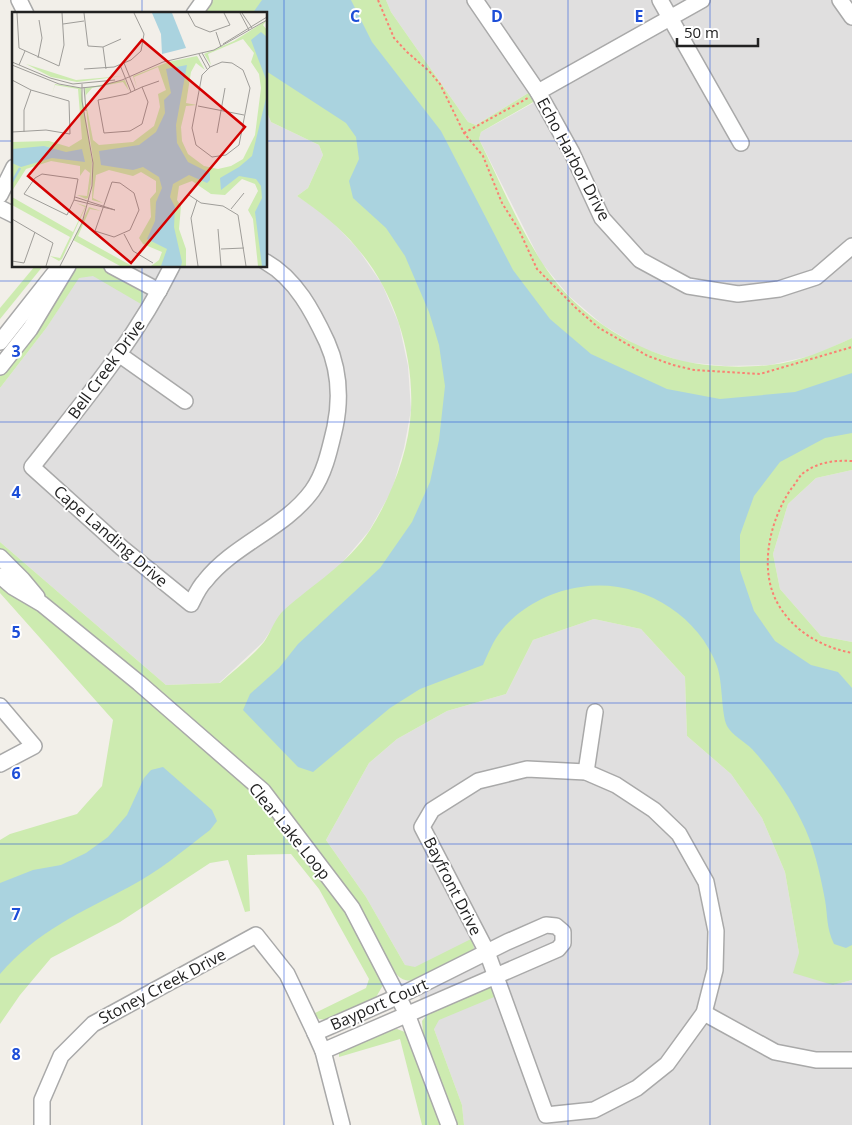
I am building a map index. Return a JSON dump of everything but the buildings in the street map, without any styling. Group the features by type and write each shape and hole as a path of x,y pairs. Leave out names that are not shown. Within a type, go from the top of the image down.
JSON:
{"street":[{"path":"18,0 25,12"},
{"path":"195,12 204,0"},
{"name":"Echo Harbor Drive","path":"476,0 538,92 572,153 602,218 640,260 688,286 738,294 779,289 816,277 852,246"},
{"path":"660,0 741,143"},
{"path":"538,92 702,0"},
{"path":"840,0 852,17"},
{"path":"6,189 12,172"},
{"path":"0,208 12,214"},
{"name":"Cape Landing Drive","path":"32,467 122,548 191,604 204,581 224,562 284,520 312,490 329,454 340,403 335,360 314,314 281,270 268,263"},
{"path":"0,342 58,268"},
{"path":"0,367 30,329 67,268"},
{"path":"116,268 159,291"},
{"name":"Bell Creek Drive","path":"32,467 120,355 144,319 159,291 168,268"},
{"path":"120,355 185,401"},
{"name":"Clear Lake Loop","path":"0,557 22,579 42,604"},
{"name":"Clear Lake Loop","path":"0,576 13,587 42,604 138,683 263,791 352,908 399,996 449,1125"},
{"path":"0,706 34,746 0,764"},
{"path":"586,772 595,712"},
{"name":"Bayfront Drive","path":"527,769 586,772 616,784 654,810 679,834 706,882 716,930 715,970 704,1013 667,1064 637,1088 594,1110 546,1116 487,952 422,827 432,810 478,781 527,769"},
{"name":"Bayport Court","path":"315,1033 399,996 546,925 556,926 563,932 563,943 558,949 450,994 323,1051"},
{"name":"Stoney Creek Drive","path":"42,1125 42,1100 61,1056 93,1024 256,935 287,974 315,1033"},
{"name":"Bayport Court","path":"442,975 450,994"},
{"path":"704,1013 776,1052 816,1060 852,1060"},
{"path":"315,1033 323,1051 342,1125"}],"path":[{"path":"378,0 394,38 440,84 464,133 489,167 502,203 519,230 537,269 588,318 626,344 648,356 694,370 760,374 852,347"},
{"path":"464,133 538,92"},
{"path":"852,461 831,459 802,474 782,503 769,539 770,577 778,604 801,631 831,648 852,652"}],"shaded area":[{"path":"386,0 852,0 852,338 815,355 770,365 725,366 684,362 641,348 603,325 569,296 541,262 479,139 481,132 535,102 530,92 476,125 468,122 391,12"},
{"path":"268,115 271,122 319,145 323,155 308,188 297,196 327,216 358,249 382,284 399,324 408,366 411,410 404,448 392,490 369,531 340,565 283,612 263,642 219,683 166,685 0,542 0,388 47,327 84,268 268,268"},
{"path":"852,470 852,642 821,636 780,589 773,554 788,504 816,478"},
{"path":"594,619 641,629 685,677 687,736 731,774 762,818 785,872 799,953 833,985 852,980 852,1125 464,1125 462,1105 434,1029 405,965 366,897 326,840 369,763 397,739 447,711 506,694 533,640"}],"green space":[{"path":"210,0 386,0 391,12 468,122 476,125 530,92 535,101 481,132 479,139 524,232 553,279 584,311 621,337 641,347 683,361 704,365 737,367 770,365 791,361 822,351 852,338 852,470 816,478 788,504 773,554 780,589 821,636 852,642 852,980 833,985 793,973 799,953 785,872 762,818 731,774 687,736 685,677 641,629 594,619 533,640 506,694 447,711 397,739 369,763 326,840 366,897 405,965 415,967 473,938 474,951 416,980 408,980 396,974 362,914 329,865 287,814 0,554 0,542 166,685 220,683 259,648 284,610 341,563 361,542 378,516 398,472 407,441 411,410 409,367 405,345 391,303 370,265 344,233 297,196 308,188 323,155 319,145 271,122 268,115 268,12 203,12"},
{"path":"33,268 41,268 0,319 0,308"},
{"path":"73,268 102,268 138,286 141,290 143,299 141,304 93,276 79,278 47,327 0,388 0,373"},
{"path":"0,579 36,605 145,695 254,793 340,903 383,978 383,985 375,999 328,1020 319,1019 313,1014 366,988 369,979 319,889 291,854 247,855 250,911 245,912 228,860 210,863 120,922 51,958 20,995 0,1024 0,840 10,834 77,814 102,786 113,720 0,593"},
{"path":"483,987 491,987 499,995 439,1020 434,1029 462,1105 464,1125 453,1125 423,1032 422,1021 430,1011"},
{"path":"397,1029 405,1032 411,1038 440,1125 422,1125 400,1039 339,1057 339,1053 389,1030"}],"water":[{"path":"262,0 351,0 372,42 441,131 513,270 550,319 591,354 667,389 720,399 795,392 852,373 852,433 825,438 780,462 754,496 740,535 740,570 754,611 775,641 811,665 838,672 852,688 852,945 846,948 834,944 831,938 819,869 806,830 791,801 759,757 727,726 719,673 708,647 680,615 662,603 643,594 623,588 602,586 570,589 548,596 527,608 509,622 493,643 483,665 420,689 390,708 313,772 298,767 243,710 250,694 279,668 298,644 380,568 412,522 430,482 439,440 445,386 439,345 429,312 405,256 386,228 353,198 349,181 359,159 356,137 346,123 268,72 268,12 253,12"},
{"path":"163,767 212,810 217,821 210,830 150,875 44,934 14,959 0,974 0,883 33,870 61,865 86,853 108,837 127,815 144,778 151,770"}]}
